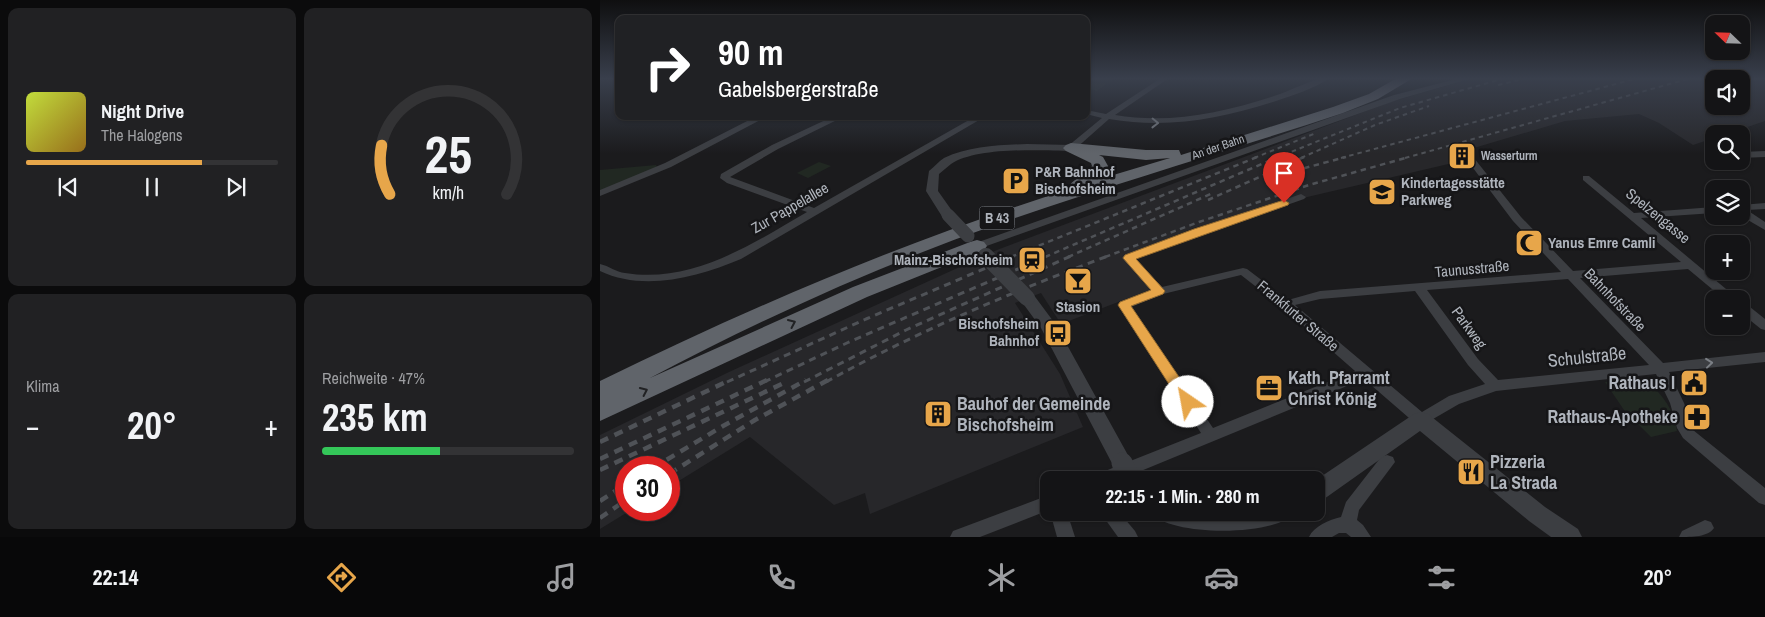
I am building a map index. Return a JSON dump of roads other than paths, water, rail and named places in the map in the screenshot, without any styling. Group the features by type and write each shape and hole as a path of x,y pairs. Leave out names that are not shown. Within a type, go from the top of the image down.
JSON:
{"highway":[{"name":"B 43","path":"600,384 742,316 838,273 932,235 1348,103"},
{"name":"B 43","path":"600,392 780,304 892,257 1047,202 1356,103"},
{"path":"1298,132 1349,106"},
{"path":"1071,148 1146,155 1172,154 1208,147"},
{"path":"1057,194 1085,182 1100,169 1097,160 1071,148"},
{"path":"600,412 860,292 977,246"}],"street":[{"path":"1127,471 1048,326 1028,298 948,215 934,198 930,186 934,175 940,167 955,158 992,148 1040,146 1071,148 1107,117 1128,103"},
{"path":"1090,113 1151,123 1198,120 1260,103"},
{"name":"An der Bahn","path":"977,246 1380,103"},
{"path":"600,193 668,165 756,120"},
{"path":"815,212 725,178 726,174 775,147 832,120"},
{"name":"Zur Pappelallee","path":"600,267 618,275 629,277 661,276 722,264 975,120"},
{"path":"1750,155 1765,154"},
{"name":"Bahnhofstraße","path":"1471,160 1517,219 1660,368 1677,403 1684,428 1688,434 1765,498"},
{"name":"Spelzengasse","path":"1586,178 1721,290"},
{"path":"1210,434 1124,305 1157,292 1128,258 1301,197"},
{"path":"1750,208 1765,206"},
{"path":"1631,216 1705,211"},
{"path":"1750,216 1765,227"},
{"name":"Taunusstraße","path":"1286,304 1320,295 1420,289 1692,265"},
{"name":"Frankfurter Straße","path":"1157,292 1243,271 1286,304 1421,420 1537,514 1570,537"},
{"name":"Parkweg","path":"1420,289 1473,362 1495,386"},
{"path":"1750,314 1765,326"},
{"name":"Schulstraße","path":"1421,420 1454,400 1495,386 1765,357"},
{"path":"1122,471 1366,372"},
{"path":"1325,486 1421,420"},
{"path":"1347,524 1352,507 1387,462"},
{"path":"959,537 1040,506"},
{"path":"1061,521 1066,537"},
{"path":"1116,521 1129,537"},
{"path":"1176,521 1200,529 1240,530 1267,521"},
{"path":"1318,537 1335,526 1347,524 1357,529 1362,537"},
{"path":"1688,537 1705,528"}],"railway":[{"path":"1276,158 1400,108 1417,103"},
{"path":"1341,158 1545,103"},
{"path":"1405,158 1601,103"},
{"path":"1301,158 1375,125 1429,106"},
{"path":"1254,158 1316,133"},
{"path":"1011,257 1257,157"},
{"path":"1045,257 1278,157"},
{"path":"1208,200 1304,157"},
{"path":"1275,176 1346,157"},
{"path":"1105,257 1199,222 1309,185 1409,157"},
{"path":"1068,257 1213,193"},
{"path":"727,382 866,319 1014,256"},
{"path":"764,382 849,342 1048,256"},
{"path":"804,382 906,330 1071,256"},
{"path":"826,382 929,330 1036,284 1108,256"},
{"path":"600,442 730,380"},
{"path":"600,459 767,380"},
{"path":"673,456 806,380"},
{"path":"680,467 755,420 828,380"},
{"path":"600,470 786,382"},
{"path":"600,501 615,491"},
{"path":"600,518 615,508"}],"place":[{"name":"Wasserturm","path":"1462,156"},
{"name":"P&R Bahnhof Bischofsheim","path":"1016,181"},
{"name":"Kindertagesstätte Parkweg","path":"1382,192"},
{"name":"Yanus Emre Camli","path":"1529,243"},
{"name":"Mainz-Bischofsheim","path":"1032,260"},
{"name":"Stasion","path":"1078,281"},
{"name":"Bischofsheim Bahnhof","path":"1058,333"},
{"name":"Rathaus I","path":"1694,383"},
{"name":"Kath. Pfarramt Christ König","path":"1269,388"},
{"name":"Bauhof der Gemeinde Bischofsheim","path":"938,414"},
{"name":"Rathaus-Apotheke","path":"1697,417"},
{"name":"Pizzeria La Strada","path":"1471,472"}]}
